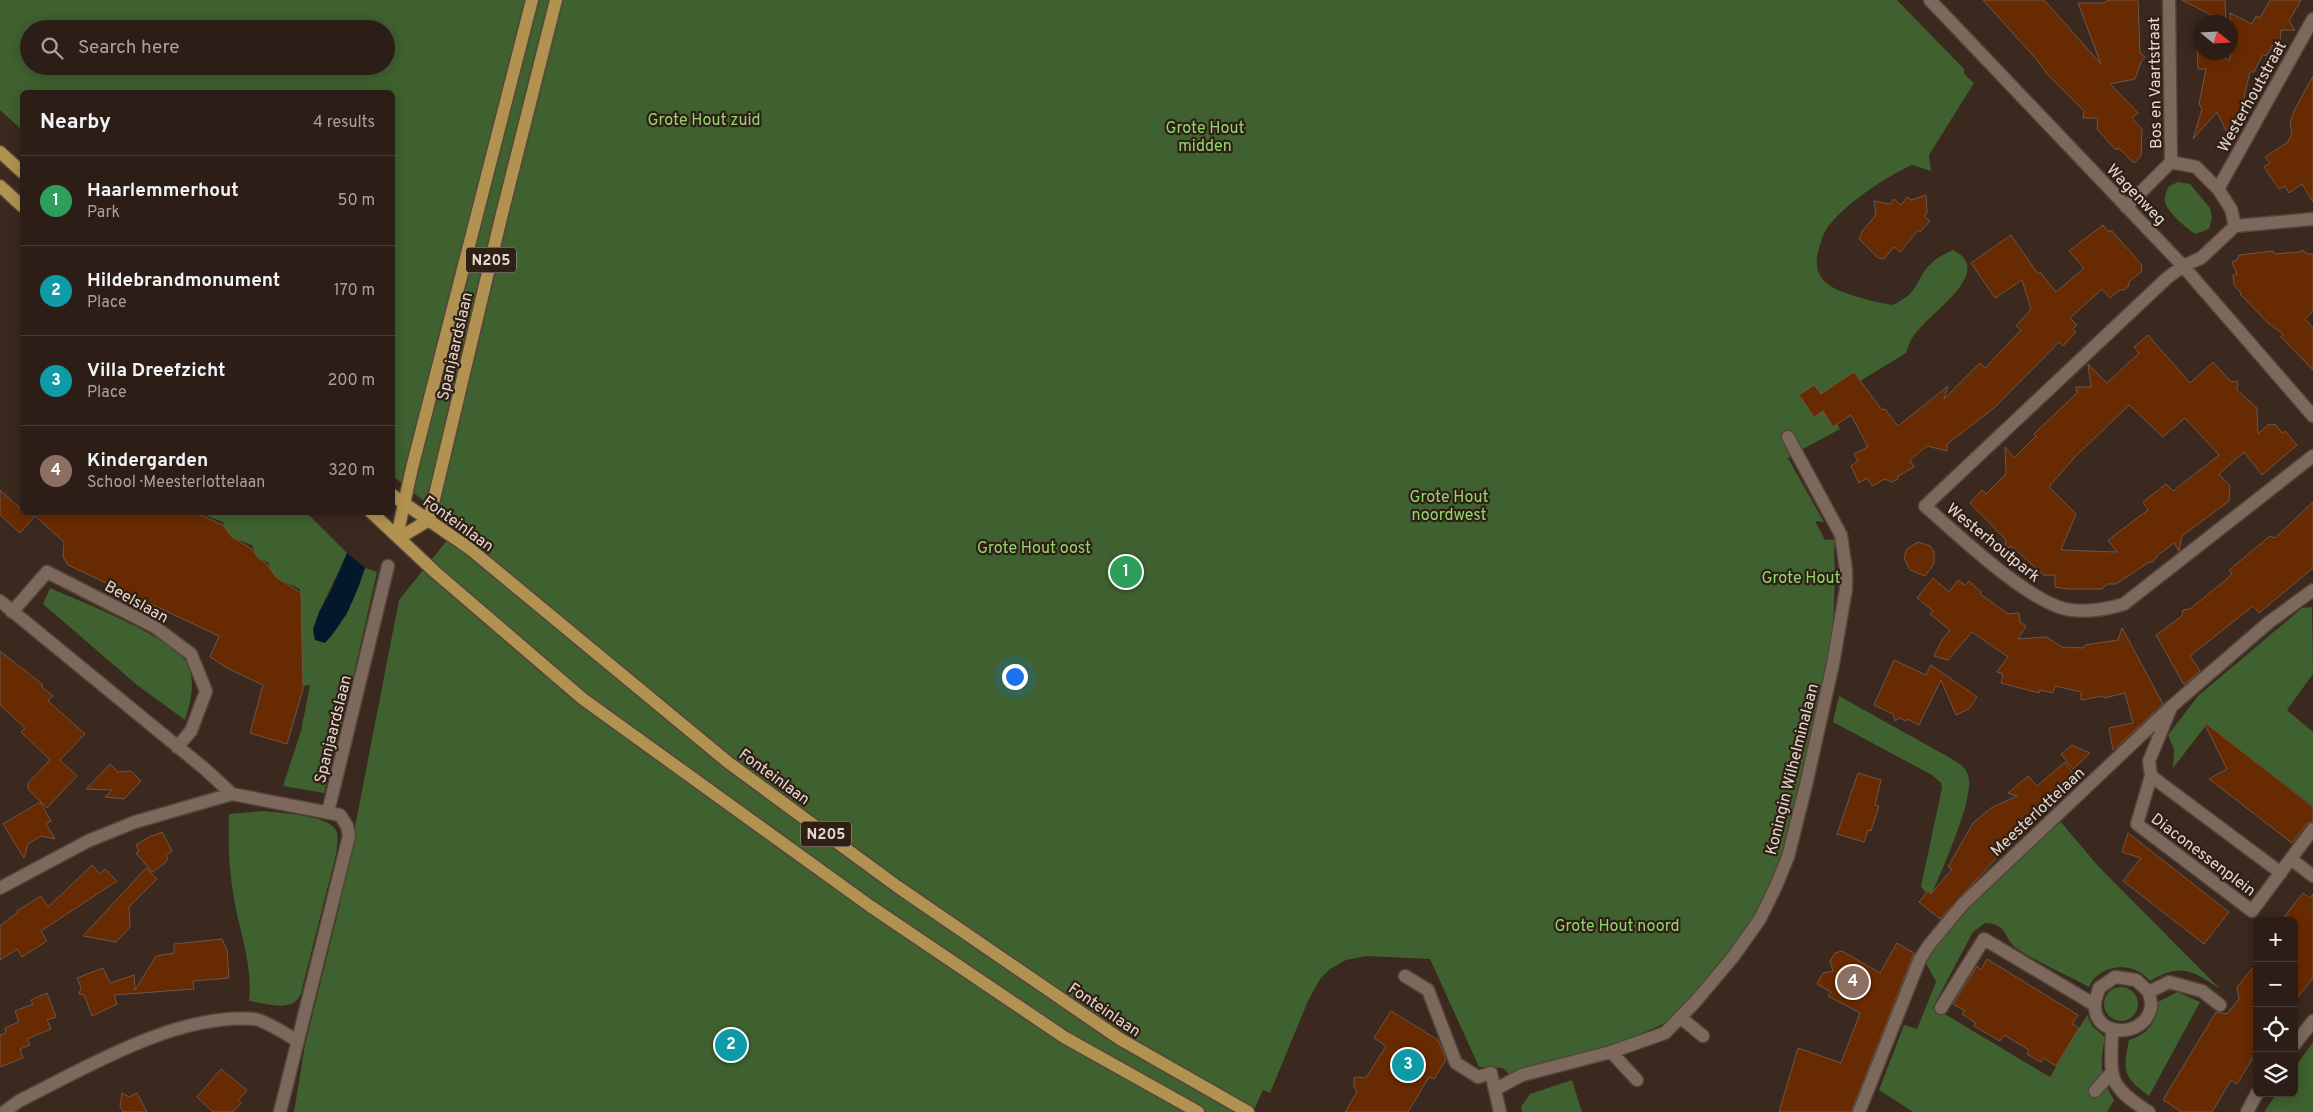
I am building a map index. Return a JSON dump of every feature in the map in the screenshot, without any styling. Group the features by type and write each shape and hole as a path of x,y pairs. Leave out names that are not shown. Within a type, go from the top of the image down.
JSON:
{"main road":[{"name":"Spanjaardslaan","path":"398,537 404,504 532,0"},
{"name":"Spanjaardslaan","path":"429,520 556,0"},
{"path":"0,152 20,170"},
{"path":"0,186 20,204"},
{"name":"Fonteinlaan","path":"395,496 469,548 728,763 898,887 1120,1040 1248,1112"},
{"path":"374,515 398,537 429,520"},
{"name":"N205","path":"398,537 583,699 870,906 1064,1037 1198,1112"}],"street":[{"name":"Wagenweg","path":"1930,0 2183,266 2313,416"},
{"name":"Bos en Vaartstraat","path":"2126,207 2171,162 2169,0"},
{"name":"Westerhoutstraat","path":"2218,189 2313,19"},
{"path":"2171,162 2196,167 2218,189 2232,209 2235,226"},
{"path":"2183,266 2201,258 2235,226 2313,219"},
{"name":"Westerhoutpark","path":"2183,266 2167,278 1926,506 1969,546 2035,595 2069,610 2091,610 2124,604 2313,456"},
{"name":"Koningin Wilhelminalaan","path":"1496,1089 1522,1075 1611,1052 1665,1032 1739,950 1760,920 1776,886 1788,857 1796,828 1833,664 1846,589 1846,570 1841,535 1788,437"},
{"name":"Spanjaardslaan","path":"334,813 388,566"},
{"name":"Beelslaan","path":"12,612 47,572 155,627 191,654 206,690 191,731 177,747"},
{"name":"Meesterlottelaan","path":"1858,1112 1895,1016 1928,945 1963,904 2172,706 2268,624 2311,595"},
{"path":"0,601 232,794"},
{"name":"Diaconessenplein","path":"2172,706 2149,762 2151,776 2137,824 2252,911 2313,829"},
{"name":"Diaconessenplein","path":"2151,776 2281,873"},
{"path":"0,888 88,841 135,822 232,794 334,813 347,826 348,836 280,1112"},
{"path":"2291,859 2310,877"},
{"path":"1941,1008 1984,939 2095,1005"},
{"path":"1405,976 1428,990 1456,1063 1464,1074 1478,1077 1491,1073 1500,1112"},
{"path":"2115,977 2136,980 2149,992 2151,1007 2143,1023 2127,1031 2112,1030 2100,1020 2095,1005 2099,988 2115,977"},
{"path":"2149,992 2169,982 2202,991 2220,1005"},
{"path":"1680,1017 1703,1036"},
{"path":"4,1112 19,1101 133,1044 209,1021 256,1019 298,1041"},
{"path":"2298,1040 2313,1021"},
{"path":"2112,1030 2112,1072 2116,1085 2126,1098 2149,1112"},
{"path":"1611,1052 1636,1080"},
{"path":"2094,1091 2112,1072"},
{"path":"2247,1112 2256,1097"}],"green space":[{"path":"0,0 1897,0 1964,69 1964,74 1974,83 1929,155 1931,171 1912,165 1866,192 1844,209 1827,228 1818,253 1818,270 1821,277 1829,285 1856,296 1892,305 1908,295 1928,266 1946,253 1953,250 1964,258 1967,268 1965,278 1958,289 1916,333 1906,353 1826,402 1840,429 1802,448 1788,458 1824,522 1815,521 1825,540 1836,539 1834,551 1833,628 1817,711 1787,842 1752,936 1675,1017 1617,1044 1510,1075 1503,1068 1479,1067 1430,959 1367,956 1346,960 1330,969 1320,979 1308,1001 1270,1093 1263,1090 1253,1112 294,1112 305,1045 340,904 399,600 457,528 395,478 395,90 20,90 20,128 0,110"},
{"path":"2178,182 2190,184 2210,208 2212,218 2209,229 2195,234 2168,209 2165,200 2166,193 2169,186"},
{"path":"205,515 309,515 347,553 324,601 313,630 346,616 365,568 377,572 324,793 283,786 301,731 310,685 303,686 300,589 273,577 268,562 257,558 252,545 228,536 223,522"},
{"path":"50,588 125,621 179,653 190,670 192,684 191,699 185,720 137,685 43,604"},
{"path":"2312,607 2313,674 2287,710 2313,732 2313,806 2207,724 2173,768 2174,749 2168,735 2198,696 2302,608"},
{"path":"1839,696 1952,759 1967,772 1969,785 1967,799 1932,894 1924,891 1921,886 1942,788 1941,783 1932,775 1833,722"},
{"path":"264,811 324,821 336,830 338,842 301,993 292,1003 278,1006 249,1001 248,962 231,878 229,814"},
{"path":"2060,821 2098,866 2220,989 2201,977 2186,971 2170,972 2150,981 2135,970 2127,968 2109,969 2101,973 2089,987 2024,953 2012,944 2002,929 1993,924 1985,923 1973,932 1933,1007 2050,1077 2087,1015 2092,1026 2105,1037 2102,1054 2103,1076 2114,1100 2107,1112 1913,1112 1879,1090 1904,1025 1917,1029 1936,982 1926,963 1967,907"},
{"path":"2121,987 2133,992 2138,1004 2133,1016 2121,1021 2109,1016 2104,1004 2109,992"},
{"path":"2177,992 2200,1002 2149,1096 2129,1078 2126,1059 2129,1040 2142,1034 2151,1026 2158,1009 2158,1002"},
{"path":"2313,1042 2313,1112 2264,1112 2274,1097 2298,1097 2298,1063"},
{"path":"1572,1080 1582,1112 1522,1112 1521,1107 1530,1094"}],"water":[{"path":"347,553 365,568 362,578 349,608 332,635 325,643 315,640 313,630 319,612 331,591"},
{"path":"731,1035 738,1038 741,1045 738,1052 731,1055 724,1052 721,1045 724,1038"}],"building":[{"path":"1983,0 2044,0 2101,64 2078,3 2138,0 2140,53 2145,57 2141,62 2135,79 2110,84 2138,113 2132,118 2142,129 2141,156 2134,163 2120,149 2115,149 2097,129 2098,118 2083,118 2084,111 2048,75 2037,60"},
{"path":"2182,0 2225,0 2226,15 2211,15"},
{"path":"2270,0 2301,0 2289,21 2295,30 2281,30 2280,42 2274,43 2267,55 2262,56 2254,72 2250,72 2244,97 2246,102 2242,105 2240,114 2235,117 2229,137 2217,112 2193,139 2202,109 2199,104 2206,69 2198,69 2198,60 2238,60 2238,17 2252,24 2256,16 2260,18"},
{"path":"2313,76 2313,202 2302,184 2289,193 2285,186 2279,189 2264,167 2270,163 2265,157 2288,142 2292,133 2290,122 2294,111"},
{"path":"1926,195 1927,213 1924,216 1930,221 1920,232 1918,230 1900,252 1894,247 1884,259 1878,258 1859,239 1863,230 1876,215 1874,201 1890,204 1894,199 1901,205 1907,197 1911,200"},
{"path":"2103,225 2107,231 2112,231 2142,265 2141,272 2129,282 2129,286 2110,298 2102,289 2070,318 2077,325 2073,329 2076,332 2063,346 2059,342 1994,408 1947,444 1947,451 1927,446 1910,460 1914,467 1898,476 1898,479 1891,482 1885,479 1872,486 1867,478 1859,483 1851,466 1858,461 1854,454 1868,447 1851,415 1833,427 1823,411 1814,417 1799,395 1814,385 1821,394 1854,372 1882,410 1885,409 1898,426 1948,386 1944,399 1980,363 1985,368 2021,330 2016,326 2031,309 2022,280 1995,298 1971,263 2011,235 2038,274 2040,272 2056,292 2084,268 2069,251"},
{"path":"2303,250 2307,254 2313,254 2313,311 2305,319 2313,328 2313,370 2281,337 2283,334 2268,323 2240,294 2234,285 2233,275 2237,274 2232,262 2237,260 2239,255 2273,251 2274,254"},
{"path":"2148,335 2190,383 2213,362 2231,382 2238,381 2237,390 2257,408 2258,434 2269,424 2276,425 2282,433 2285,431 2297,445 2262,475 2244,452 2219,474 2230,486 2229,501 2182,536 2179,551 2174,543 2158,555 2153,562 2149,562 2116,584 2107,584 2102,589 2055,587 2055,575 2043,575 2013,547 2005,547 2006,540 1970,503 1982,490 1986,494 2006,474 2005,447 2014,458 2036,436 2034,434 2077,393 2076,387 2091,387 2088,364 2107,383 2139,353 2134,347","holes":["2129,405 2163,437 2185,418 2219,455 2173,491 2166,484 2143,502 2148,510 2108,540 2117,552 2061,550 2076,514 2049,487 2074,458"]},
{"path":"0,490 20,508 20,515 201,515 223,525 232,537 252,549 258,558 266,563 276,577 301,593 303,689 287,744 250,733 263,685 229,669 210,657 219,636 68,565 63,557 64,542 35,516 20,533 0,515"},
{"path":"2313,502 2313,568 2259,613 2253,606 2190,656 2200,671 2184,685 2156,635 2182,616 2183,610 2190,609 2228,578 2232,573 2229,570 2270,536 2275,538"},
{"path":"1918,542 1930,546 1934,551 1934,564 1925,576 1910,570 1904,558 1907,549"},
{"path":"1933,578 1949,592 1958,580 1965,585 1969,581 1981,592 1980,594 2008,614 2019,613 2020,622 2026,626 2018,639 2046,637 2062,647 2083,648 2085,645 2118,640 2122,628 2163,704 2113,750 2109,728 2133,723 2125,693 2104,698 2103,696 2081,700 2081,692 2055,686 2053,693 2040,690 2039,693 2001,683 2003,674 1997,672 2008,657 1972,632 1948,660 1934,656 1942,640 1950,630 1930,614 1933,611 1917,598"},
{"path":"0,651 42,684 42,687 53,696 48,701 85,734 60,760 77,776 47,808 28,789 28,783 50,760 21,732 25,728 0,705"},
{"path":"1894,660 1926,675 1931,665 1977,697 1969,709 1956,715 1941,680 1919,725 1907,719 1906,721 1900,718 1895,721 1893,714 1874,705"},
{"path":"2203,721 2313,807 2313,821 2306,824 2292,843 2209,779 2227,769"},
{"path":"2072,745 2090,753 2073,769 2061,754"},
{"path":"2065,762 2077,779 2051,802 2055,806 2053,808 2046,806 2040,811 1940,919 1919,902 1928,891 1931,894 1952,869 1948,867 1973,823 1991,808 2017,796 2008,793 2028,776 2037,786"},
{"path":"110,764 118,772 131,771 141,781 124,799 105,797 112,790 86,789"},
{"path":"1858,773 1881,780 1875,805 1879,806 1871,831 1868,830 1864,842 1837,834"},
{"path":"40,802 51,821 46,824 55,839 41,836 28,844 24,858 3,824"},
{"path":"162,832 172,851 166,855 168,859 164,864 152,872 136,853 139,851 136,845 152,835"},
{"path":"2128,833 2229,912 2204,944 2123,881 2141,858 2122,852"},
{"path":"92,865 100,874 105,869 117,881 41,931 47,941 22,957 17,949 0,960 0,926 17,911 41,896 48,907"},
{"path":"146,868 157,879 129,907 130,927 116,942 83,936"},
{"path":"2303,893 2310,898 2313,894 2313,978 2298,997 2298,917 2284,917"},
{"path":"222,939 227,950 229,978 193,981 194,989 114,995 117,1004 92,1016 84,995 79,994 81,987 77,978 103,968 110,983 134,975 135,990 156,956 174,953 174,944"},
{"path":"1897,943 1914,953 1851,1112 1779,1112 1798,1048 1841,1063 1860,1013 1828,996 1831,992 1817,984 1823,973 1833,971 1830,961 1835,953 1842,951 1880,973"},
{"path":"1987,959 2078,1015 2072,1024 2079,1028 2056,1066 2043,1058 2041,1062 2027,1054 2029,1050 2004,1035 2000,1041 1974,1026 1976,1023 1962,1014 1965,1011 1953,1004 1977,966 1981,970"},
{"path":"2253,968 2253,1058 2237,1084 2231,1080 2212,1112 2182,1112 2163,1100 2216,1012 2227,1014 2239,999 2237,987"},
{"path":"47,993 56,1017 47,1020 51,1029 27,1039 30,1045 20,1049 23,1058 0,1067 0,1035 6,1033 5,1028 19,1022 15,1011 33,1004 31,1000"},
{"path":"1391,1011 1438,1040 1446,1060 1434,1079 1429,1077 1408,1112 1345,1112 1357,1092 1354,1087 1354,1077 1366,1078 1386,1046 1374,1038"},
{"path":"221,1069 247,1090 238,1101 241,1103 233,1112 213,1112 197,1097"},
{"path":"122,1093 129,1097 137,1093 147,1112 123,1112 120,1106"}],"place":[{"name":"Haarlemmerhout","path":"1126,572"},
{"name":"Kindergarden","path":"1853,982"},
{"name":"Hildebrandmonument","path":"731,1045"},
{"name":"Villa Dreefzicht","path":"1408,1065"}],"park label":[{"name":"Grote Hout zuid","path":"704,119"},
{"name":"Grote Hout midden","path":"1205,136"},
{"name":"Grote Hout noordwest","path":"1449,505"},
{"name":"Grote Hout oost","path":"1034,547"},
{"name":"Grote Hout","path":"1801,577"},
{"name":"Grote Hout noord","path":"1617,925"}]}
